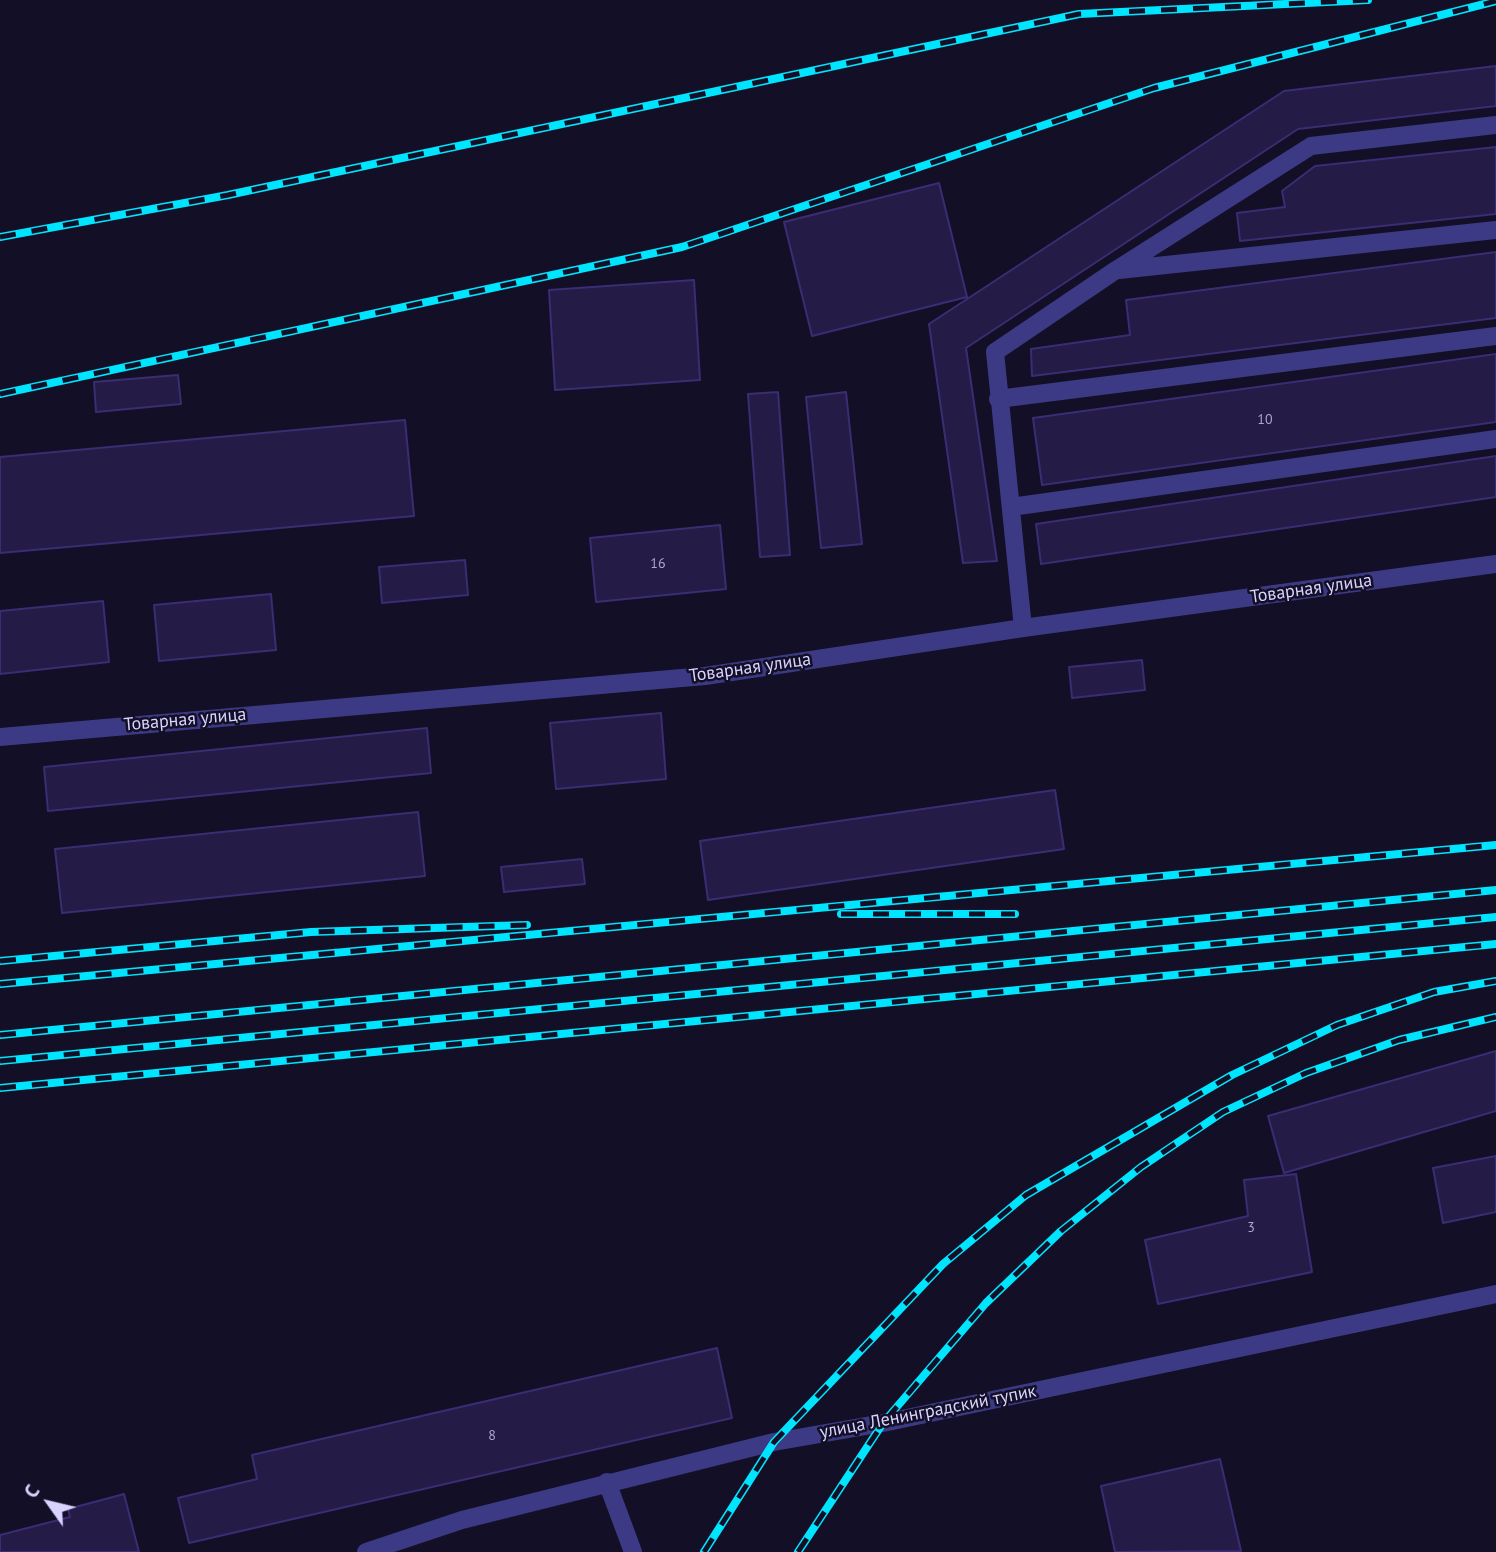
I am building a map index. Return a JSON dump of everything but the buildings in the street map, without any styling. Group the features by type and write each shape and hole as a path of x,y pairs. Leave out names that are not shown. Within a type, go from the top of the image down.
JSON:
{"street":[{"path":"1023,628 995,352 1116,270 1311,146 1496,125"},
{"path":"1116,270 1496,230"},
{"path":"998,399 1496,336"},
{"path":"1011,507 1496,439"},
{"name":"Товарная улица","path":"0,737 705,676 1023,628 1496,565"},
{"name":"улица Ленинградский тупик","path":"366,1552 462,1520 774,1442 883,1423 1496,1294"},
{"path":"607,1482 633,1552"}],"railway":[{"path":"0,237 228,195 1079,14 1368,0"},
{"path":"0,394 682,247 1154,88 1496,1"},
{"path":"0,984 1496,845"},
{"path":"0,1035 1496,890"},
{"path":"841,914 1015,914"},
{"path":"0,1061 1496,917"},
{"path":"0,961 311,932 527,925"},
{"path":"0,1088 1496,944"},
{"path":"704,1552 774,1442 943,1264 1026,1195 1232,1075 1337,1025 1434,992 1496,981"},
{"path":"798,1552 883,1423 986,1303 1061,1231 1141,1167 1223,1112 1306,1073 1399,1040 1496,1017"}]}
